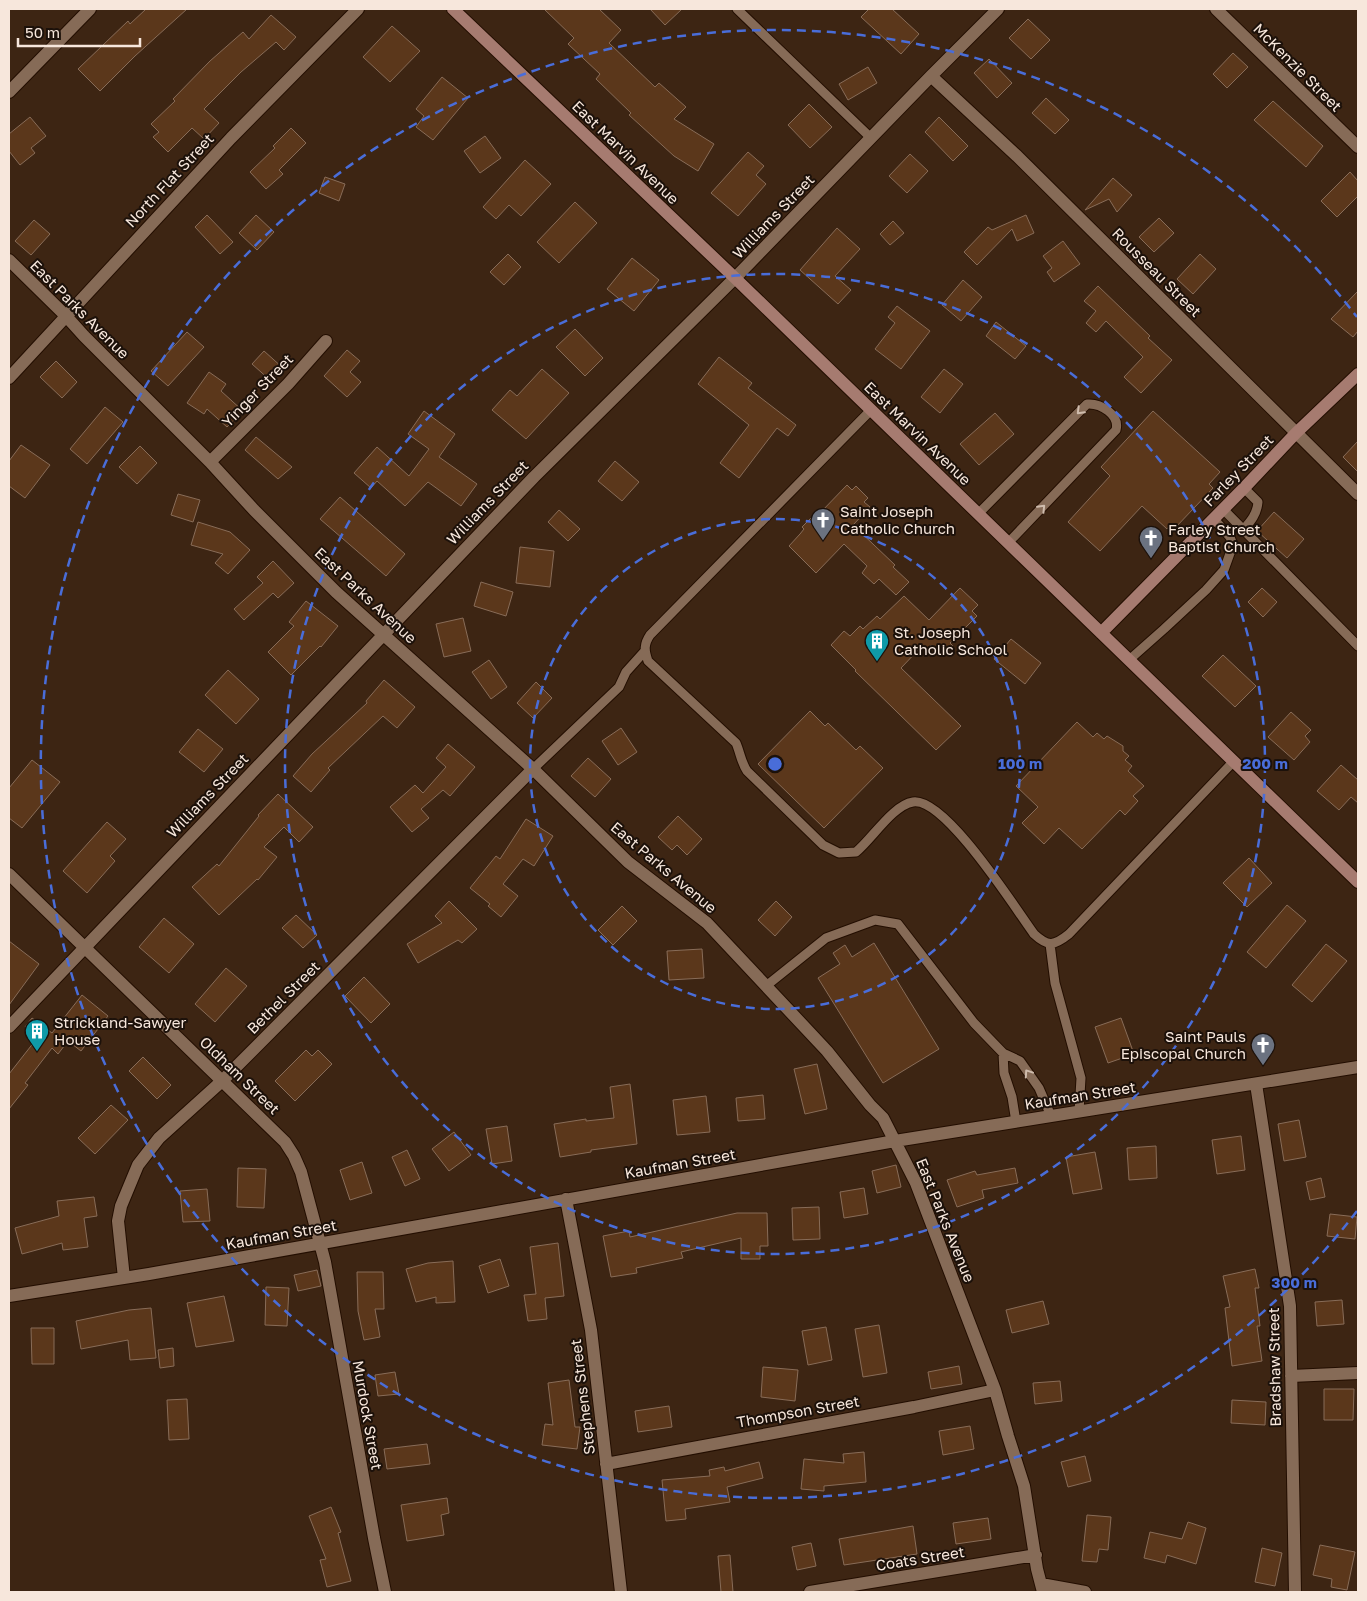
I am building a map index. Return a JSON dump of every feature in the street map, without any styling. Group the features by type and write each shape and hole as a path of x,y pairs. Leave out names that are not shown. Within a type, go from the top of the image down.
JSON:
{"main road":[{"name":"East Marvin Avenue","path":"453,9 736,278 1358,882"},
{"name":"Farley Street","path":"1101,633 1296,433 1358,374"}],"street":[{"path":"9,92 90,9"},
{"name":"North Flat Street","path":"9,378 231,138 358,9"},
{"name":"Williams Street","path":"9,1027 534,477 736,278 998,9"},
{"name":"McKenzie Street","path":"1216,9 1358,147"},
{"name":"Rousseau Street","path":"931,76 1017,156 1358,494"},
{"name":"East Parks Avenue","path":"9,260 336,592 533,770 628,862 707,924 827,1051 870,1105 883,1118 916,1183 995,1390 1024,1486 1042,1588"},
{"name":"Yinger Street","path":"210,462 288,384 326,341"},
{"name":"Bethel Street","path":"124,1278 118,1221 121,1206 138,1165 159,1138 222,1081 533,770"},
{"name":"Oldham Street","path":"9,874 285,1142 301,1172 320,1243"},
{"name":"Kaufman Street","path":"9,1296 124,1278 895,1141 1358,1067"},
{"name":"Bradshaw Street","path":"1256,1084 1290,1306 1295,1592"},
{"name":"Stephens Street","path":"566,1199 591,1330 621,1592"},
{"name":"Murdock Street","path":"320,1243 385,1592"},
{"path":"1291,1376 1358,1373"},
{"name":"Thompson Street","path":"606,1464 914,1407 995,1390"},
{"name":"Coats Street","path":"810,1592 1036,1555"},
{"path":"1042,1588 1085,1592"}],"lane":[{"path":"737,9 871,138"},
{"path":"978,514 1087,404 1094,403 1107,410 1116,420 1116,430 1008,543"},
{"path":"871,410 650,635 645,643 644,652 648,661 736,743 741,763 747,771 823,844 839,853 856,852 901,808 914,802 921,802 929,806 962,834 1034,934 1042,942 1050,944 1058,943 1069,934 1234,761"},
{"path":"1243,530 1252,520 1257,510 1258,502 1244,488"},
{"path":"1218,513 1243,530 1358,646"},
{"path":"1129,660 1206,590 1224,570 1233,545 1218,513"},
{"path":"533,770 619,687 626,672 644,652"},
{"path":"766,986 826,938 875,920 898,924 974,1023 1003,1053 1020,1061 1038,1088 1051,1116"},
{"path":"1050,944 1055,983 1081,1078 1079,1112"},
{"path":"1003,1053 1004,1073 1012,1097 1016,1122"}],"building":[{"path":"146,9 187,9 100,91 78,69 128,21 130,24"},
{"path":"544,9 599,9 621,30 609,43 655,87 659,83 686,107 674,119 714,144 698,171 674,156 629,115 631,113 596,79 600,74 568,44 574,38"},
{"path":"650,9 682,9 665,25"},
{"path":"869,9 892,9 919,34 901,54 861,17"},
{"path":"271,15 296,37 284,50 276,42 241,72 204,109 219,123 204,139 192,128 168,152 153,137 159,132 151,124 175,101 173,99 210,61 243,32 249,39"},
{"path":"1028,19 1050,40 1031,59 1009,38"},
{"path":"392,26 420,51 390,82 363,57"},
{"path":"1233,53 1248,67 1227,88 1213,74"},
{"path":"989,59 1012,83 997,98 974,73"},
{"path":"868,67 877,83 848,100 839,84"},
{"path":"442,77 468,98 433,140 416,127 424,116 416,109"},
{"path":"1046,98 1069,120 1055,134 1032,113"},
{"path":"1273,101 1323,146 1306,167 1254,120"},
{"path":"809,104 832,127 810,148 788,125"},
{"path":"30,117 46,136 31,148 35,153 20,165 9,151 9,134"},
{"path":"939,117 968,146 953,161 925,132"},
{"path":"291,128 306,143 279,170 283,174 266,189 250,172 275,148 273,146"},
{"path":"485,136 501,158 480,173 464,151"},
{"path":"748,152 764,166 756,175 766,184 738,216 711,193"},
{"path":"910,154 928,171 907,193 889,176"},
{"path":"525,160 551,184 521,216 509,205 496,219 483,207"},
{"path":"1350,172 1358,181 1358,196 1337,217 1321,201"},
{"path":"325,177 345,184 339,201 319,193"},
{"path":"1113,178 1132,195 1117,212 1109,199 1085,210"},
{"path":"575,202 597,223 559,263 537,242"},
{"path":"207,215 233,242 220,254 195,227"},
{"path":"256,215 274,232 257,250 239,233"},
{"path":"1026,215 1034,233 1017,241 1012,229 977,265 964,252 988,227 992,230"},
{"path":"1159,218 1174,233 1154,252 1139,237"},
{"path":"34,220 50,234 31,255 15,241"},
{"path":"893,221 904,233 890,245 880,234"},
{"path":"837,228 860,249 835,276 851,290 838,304 800,270"},
{"path":"1063,241 1080,264 1054,282 1047,272 1052,268 1043,256"},
{"path":"508,254 521,267 504,285 490,272"},
{"path":"1200,254 1216,269 1193,294 1177,279"},
{"path":"632,258 659,280 634,311 607,289"},
{"path":"963,280 982,297 961,321 942,305"},
{"path":"1098,286 1172,360 1141,393 1124,377 1143,357 1106,321 1096,332 1086,323 1096,311 1084,301"},
{"path":"1358,291 1358,331 1353,337 1331,319"},
{"path":"897,306 930,331 901,369 875,349 895,323 888,317"},
{"path":"996,322 1026,346 1015,359 986,336"},
{"path":"575,329 603,358 585,376 556,347"},
{"path":"187,332 204,347 168,386 151,371"},
{"path":"347,350 360,361 350,372 361,382 347,397 324,376"},
{"path":"264,351 283,368 271,381 252,364"},
{"path":"719,357 752,383 748,388 796,425 788,436 777,428 739,478 720,463 749,425 698,384"},
{"path":"56,361 77,382 62,398 40,377"},
{"path":"542,369 569,393 526,439 492,410 510,390 517,396"},
{"path":"944,369 963,384 940,413 921,397"},
{"path":"209,372 226,384 221,391 243,411 227,427 207,409 204,414 187,403"},
{"path":"105,407 123,422 87,464 70,449"},
{"path":"424,411 455,434 439,457 477,484 461,506 428,482 405,506 377,481 371,488 354,473 377,447 409,476 429,449 408,434"},
{"path":"1153,411 1220,472 1209,484 1213,488 1175,528 1171,524 1167,529 1142,506 1100,551 1068,522 1110,476 1101,467"},
{"path":"995,413 1014,434 979,465 960,444"},
{"path":"256,437 292,467 278,479 245,450"},
{"path":"1358,441 1358,472 1343,457"},
{"path":"21,445 50,465 25,498 9,486 9,461"},
{"path":"140,446 157,463 137,484 119,467"},
{"path":"615,461 639,482 622,501 598,481"},
{"name":"Saint Joseph Catholic Church","path":"847,485 852,490 856,486 868,498 864,502 870,507 853,525 895,565 893,567 909,582 896,595 879,579 874,584 862,573 867,566 844,544 816,573 789,546 804,529 802,527 818,511 820,513"},
{"path":"178,494 200,500 193,522 171,515"},
{"path":"340,497 405,554 386,576 320,519"},
{"path":"559,510 580,529 568,541 548,522"},
{"path":"1274,512 1304,539 1287,558 1257,531"},
{"path":"198,522 230,532 250,550 228,574 215,563 223,554 191,545"},
{"path":"520,547 554,551 550,587 516,583"},
{"path":"273,561 294,583 278,598 273,593 244,620 234,609 263,583 257,577"},
{"path":"481,582 513,592 506,616 474,606"},
{"name":"St. Joseph Catholic School","path":"960,588 978,605 972,611 977,616 950,643 953,646 943,656 931,645 925,651 921,647 901,668 961,726 936,750 831,645 844,631 850,636 860,626 863,629 877,616 880,619 904,596 929,620"},
{"path":"1262,588 1277,602 1263,617 1248,602"},
{"path":"306,601 338,626 321,647 291,675 268,652 294,626 289,622"},
{"path":"463,618 471,651 444,657 436,624"},
{"path":"1011,639 1041,663 1025,684 994,659"},
{"path":"1223,655 1256,686 1235,707 1202,676"},
{"path":"489,660 507,687 491,699 472,672"},
{"path":"228,670 259,699 236,724 205,695"},
{"path":"384,680 415,707 397,728 383,716 328,768 330,770 311,792 293,776 312,754 367,703 366,701"},
{"path":"536,682 552,698 533,718 517,703"},
{"path":"810,711 825,726 828,723 856,750 860,746 883,768 824,828 758,764"},
{"path":"1291,712 1311,730 1305,736 1310,742 1294,760 1268,737"},
{"path":"1077,722 1093,737 1097,733 1104,739 1107,736 1123,746 1123,751 1129,756 1125,760 1132,766 1128,771 1144,786 1133,796 1138,801 1125,815 1120,810 1082,849 1059,828 1044,844 1022,823 1038,807 1016,786"},
{"path":"621,728 637,752 618,765 602,741"},
{"path":"198,729 223,749 204,772 179,752"},
{"path":"448,744 475,767 450,796 443,790 421,809 429,818 412,832 390,807 415,785 423,793 446,767 436,758"},
{"path":"588,758 611,779 595,797 571,776"},
{"path":"32,760 60,782 22,828 9,818 9,788"},
{"path":"1341,765 1358,780 1358,803 1351,797 1339,810 1317,791"},
{"path":"278,794 313,827 299,842 284,827 264,847 277,857 258,880 219,915 192,887 217,864 219,866 258,815"},
{"path":"678,816 702,839 687,855 677,845 672,850 658,837"},
{"path":"526,819 553,836 534,866 523,859 503,884 518,896 501,917 488,906 490,904 470,888 496,856 500,859"},
{"path":"107,822 126,839 110,856 115,861 87,893 63,871"},
{"path":"1249,858 1272,883 1247,907 1223,883"},
{"path":"449,901 477,929 462,943 458,940 418,963 407,944 442,923 435,916"},
{"path":"776,901 792,917 775,936 758,920"},
{"path":"1287,905 1306,921 1266,968 1247,952"},
{"path":"622,906 637,921 613,945 598,930"},
{"path":"296,915 317,935 303,948 282,928"},
{"path":"164,918 194,944 169,973 139,947"},
{"path":"9,941 39,964 9,1005"},
{"path":"874,943 939,1049 883,1083 818,978 840,964 833,953 845,945 852,957"},
{"path":"1326,944 1347,961 1312,1002 1292,985"},
{"path":"702,949 704,978 669,980 667,951"},
{"path":"226,968 247,986 215,1022 195,1004"},
{"path":"364,977 390,1004 371,1023 345,996"},
{"name":"Strickland-Sawyer House","path":"82,995 108,1016 81,1051 68,1041 58,1054 52,1048 25,1083 28,1085 9,1109 9,1074 38,1037 25,1027 32,1018 52,1033"},
{"path":"1121,1018 1134,1054 1108,1063 1095,1027"},
{"path":"306,1050 312,1056 318,1050 332,1064 295,1101 275,1081"},
{"path":"143,1057 171,1085 157,1099 129,1071"},
{"path":"817,1064 827,1109 805,1114 794,1069"},
{"path":"630,1084 637,1144 591,1150 591,1152 560,1157 554,1124 586,1119 586,1121 614,1118 610,1087"},
{"path":"763,1095 765,1119 738,1121 736,1098"},
{"path":"706,1096 710,1132 677,1135 673,1100"},
{"path":"111,1105 128,1120 95,1154 78,1138"},
{"path":"1299,1120 1306,1157 1284,1161 1278,1124"},
{"path":"507,1126 512,1161 492,1164 486,1129"},
{"path":"454,1132 471,1155 449,1171 432,1149"},
{"path":"1241,1136 1245,1170 1217,1174 1212,1140"},
{"path":"1156,1146 1157,1178 1129,1180 1127,1148"},
{"path":"407,1150 420,1179 405,1186 392,1157"},
{"path":"1095,1152 1102,1189 1073,1194 1066,1157"},
{"path":"362,1162 372,1193 350,1200 340,1170"},
{"path":"896,1165 901,1187 877,1193 872,1171"},
{"path":"238,1168 266,1169 264,1208 237,1207"},
{"path":"1015,1168 1018,1183 982,1190 984,1198 957,1207 947,1180 975,1171 977,1175"},
{"path":"1321,1178 1325,1197 1310,1200 1306,1182"},
{"path":"864,1188 868,1214 844,1218 840,1192"},
{"path":"207,1189 210,1221 183,1222 180,1191"},
{"path":"94,1197 97,1216 84,1218 88,1247 63,1250 62,1243 22,1254 15,1228 59,1216 57,1201"},
{"path":"819,1207 820,1239 793,1240 792,1208"},
{"path":"737,1213 767,1213 768,1246 760,1246 760,1259 741,1259 741,1238 681,1252 683,1258 636,1268 637,1273 611,1277 603,1236 629,1231 630,1237"},
{"path":"1330,1214 1357,1217 1355,1239 1327,1236"},
{"path":"558,1243 564,1296 545,1298 547,1319 528,1321 524,1295 536,1294 530,1247"},
{"path":"500,1259 509,1286 488,1293 479,1266"},
{"path":"453,1261 455,1302 436,1303 436,1297 416,1302 406,1269 428,1263"},
{"path":"1255,1269 1259,1288 1255,1288 1260,1326 1257,1326 1262,1361 1232,1366 1225,1308 1230,1307 1223,1276"},
{"path":"317,1270 321,1286 298,1291 294,1275"},
{"path":"357,1272 383,1272 384,1309 375,1309 380,1337 364,1340 358,1311"},
{"path":"266,1287 289,1288 287,1326 265,1325"},
{"path":"224,1296 234,1341 196,1347 187,1303"},
{"path":"1342,1300 1344,1324 1317,1326 1315,1302"},
{"path":"1043,1301 1049,1324 1012,1333 1006,1310"},
{"path":"151,1308 156,1358 130,1360 128,1340 81,1349 76,1321 129,1310"},
{"path":"879,1325 887,1373 863,1377 855,1329"},
{"path":"826,1327 832,1360 808,1365 802,1331"},
{"path":"31,1328 54,1328 54,1364 32,1364"},
{"path":"173,1348 174,1366 160,1368 158,1350"},
{"path":"959,1366 962,1384 931,1389 928,1372"},
{"path":"763,1367 798,1370 795,1401 761,1397"},
{"path":"395,1372 399,1394 378,1396 375,1375"},
{"path":"569,1380 575,1427 580,1427 577,1449 542,1445 545,1424 553,1425 548,1383"},
{"path":"1060,1381 1062,1401 1035,1404 1033,1383"},
{"path":"1324,1389 1354,1389 1353,1420 1324,1420"},
{"path":"187,1399 189,1439 169,1440 167,1400"},
{"path":"1232,1400 1266,1402 1265,1425 1231,1423"},
{"path":"669,1406 672,1427 638,1432 635,1411"},
{"path":"970,1426 974,1449 943,1455 939,1431"},
{"path":"427,1444 430,1464 387,1469 384,1449"},
{"path":"864,1452 866,1482 824,1486 824,1491 801,1489 804,1459 844,1463 843,1454"},
{"path":"1085,1456 1091,1481 1068,1487 1061,1462"},
{"path":"759,1462 763,1478 727,1487 730,1502 685,1509 686,1519 666,1521 662,1480 710,1476 709,1470 724,1467 725,1471"},
{"path":"447,1498 449,1513 441,1515 444,1535 407,1541 401,1505"},
{"path":"331,1507 341,1532 338,1533 351,1581 327,1587 320,1560 326,1559 309,1516"},
{"path":"1087,1515 1111,1517 1108,1550 1099,1549 1097,1562 1082,1561"},
{"path":"988,1518 991,1539 956,1544 953,1523"},
{"path":"1188,1522 1206,1528 1196,1564 1167,1555 1165,1563 1144,1558 1150,1532 1182,1539"},
{"path":"913,1526 917,1554 844,1565 839,1539"},
{"path":"811,1543 816,1566 797,1570 792,1547"},
{"path":"1320,1545 1355,1552 1347,1590 1331,1587 1332,1579 1313,1575"},
{"path":"1262,1548 1282,1553 1275,1586 1255,1582"},
{"path":"730,1555 733,1592 721,1592 718,1556"}],"place":[{"name":"Saint Joseph Catholic Church","path":"823,541"},
{"name":"Farley Street Baptist Church","path":"1151,559"},
{"name":"St. Joseph Catholic School","path":"877,662"},
{"name":"Strickland-Sawyer House","path":"37,1052"},
{"name":"Saint Pauls Episcopal Church","path":"1263,1066"}]}
